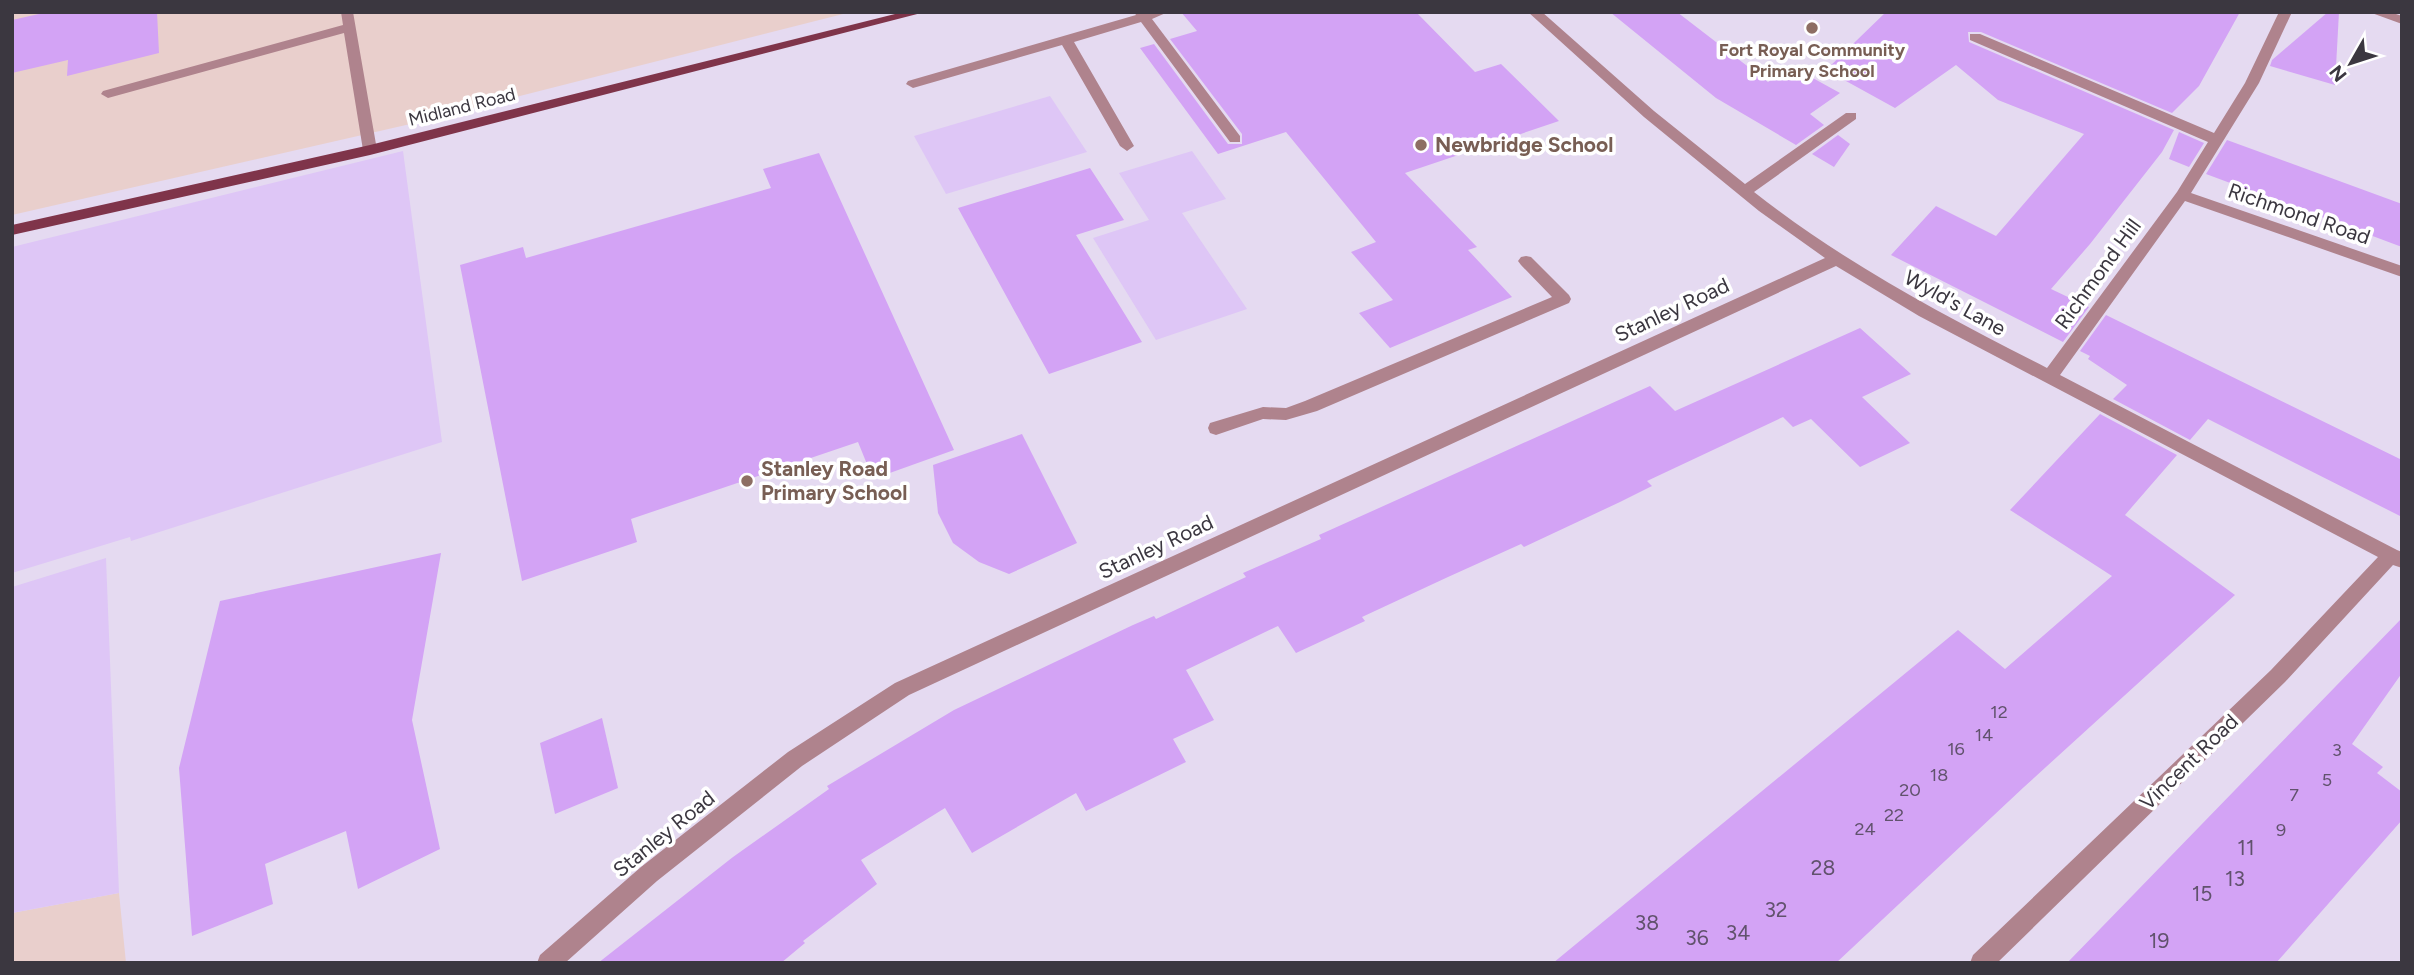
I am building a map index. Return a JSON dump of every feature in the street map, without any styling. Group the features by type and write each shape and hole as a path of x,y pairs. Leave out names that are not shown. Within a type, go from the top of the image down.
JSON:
{"main road":[{"name":"Midland Road","path":"12,230 370,150 919,12"}],"street":[{"path":"347,12 370,150"},
{"path":"913,84 1142,15 1162,12"},
{"name":"Wyld's Lane","path":"1534,12 1649,114 1745,191 1837,259 1925,312 2397,558"},
{"name":"Richmond Hill","path":"2049,377 2182,195 2252,83 2286,12"},
{"path":"2375,12 2402,20"},
{"path":"1142,15 1235,139"},
{"path":"108,94 350,27"},
{"path":"1975,37 2217,140"},
{"path":"1066,40 1127,146"},
{"path":"1745,191 1851,116"},
{"name":"Richmond Road","path":"2182,195 2402,272"},
{"name":"Stanley Road","path":"548,963 649,874 795,759 902,689 1837,259"},
{"path":"1216,428 1263,413 1286,414 1311,406 1563,299 1526,261"},
{"name":"Vincent Road","path":"1981,963 2397,558"}],"shaded area":[{"path":"12,12 851,12 406,125 12,215"},
{"path":"1050,96 1087,152 946,194 914,136"},
{"path":"403,151 442,442 131,541 130,537 12,573 12,247"},
{"path":"1192,151 1226,199 1182,213 1247,309 1156,340 1093,238 1149,220 1119,173"},
{"path":"106,558 119,893 12,913 12,587"},
{"path":"119,893 126,963 12,963 12,913"}],"building":[{"path":"48,12 157,12 159,53 67,76 68,60 12,73 12,20"},
{"path":"1181,12 1416,12 1475,72 1501,64 1559,121 1405,173 1477,247 1468,250 1512,297 1390,348 1359,313 1393,300 1351,252 1376,242 1286,132 1218,154 1140,48 1154,44 1228,144 1242,144 1242,134 1170,39 1197,31"},
{"path":"1610,12 1677,12 1768,82 1791,66 1840,93 1810,114 1824,125 1796,145 1716,98"},
{"path":"1886,12 2240,12 2199,86 2172,113 1981,32 1968,32 1969,42 2174,130 2162,152 2051,289 2089,307 2063,342 1891,255 1936,206 1996,236 2084,134 1998,100 1956,65 1895,108 1826,70"},
{"path":"2328,12 2339,12 2335,85 2270,66 2272,60"},
{"path":"2179,132 2204,143 2189,167 2169,159"},
{"path":"1838,135 1850,144 1834,167 1812,154"},
{"path":"2227,140 2402,204 2402,247 2206,174"},
{"path":"819,153 954,450 873,479 858,442 631,519 637,542 522,581 460,265 523,247 526,258 771,188 763,169"},
{"path":"1090,168 1124,220 1076,235 1142,342 1049,374 958,208"},
{"path":"2106,315 2402,460 2402,517 2208,419 2190,440 2113,399 2127,385 2080,351"},
{"path":"1860,328 1911,374 1862,397 1910,443 1860,467 1811,419 1793,427 1783,417 1647,481 1652,486 1620,502 1362,617 1365,621 1296,653 1278,626 1186,670 1214,720 1173,739 1186,762 1086,811 1076,793 972,853 945,808 861,860 877,884 803,941 805,943 781,963 598,963 733,857 829,789 827,786 954,710 1133,625 1154,616 1156,619 1246,577 1243,573 1321,539 1319,535 1650,386 1675,411"},
{"path":"2100,414 2177,455 2125,515 2235,595 1836,963 1553,963 1958,630 2005,669 2112,576 2010,510"},
{"path":"1022,434 1077,543 1009,574 979,562 953,543 938,513 933,465"},
{"path":"441,553 412,720 440,849 358,889 346,831 265,864 273,904 192,936 179,768 220,601"},
{"path":"2402,618 2402,673 2352,744 2383,767 2377,773 2402,792 2402,820 2276,963 2067,963"},
{"path":"602,718 618,788 555,814 540,743"}],"place":[{"name":"Fort Royal Community Primary School","path":"1812,28"},
{"name":"Newbridge School","path":"1421,145"},
{"name":"Stanley Road Primary School","path":"747,481"}]}
